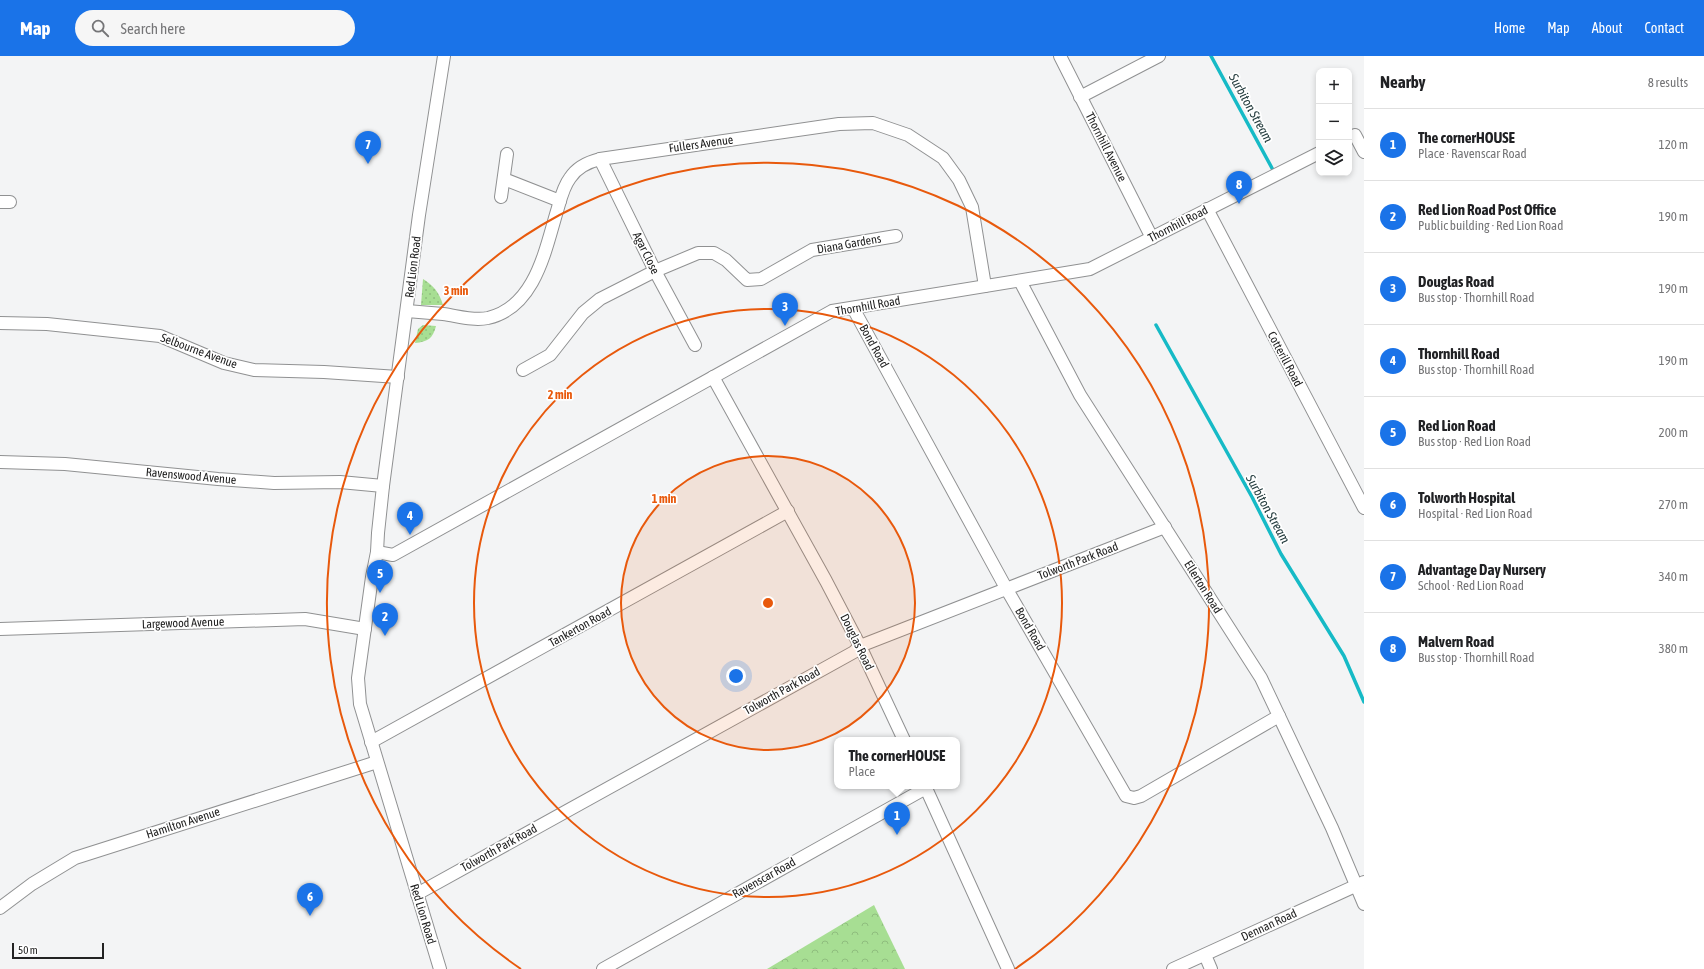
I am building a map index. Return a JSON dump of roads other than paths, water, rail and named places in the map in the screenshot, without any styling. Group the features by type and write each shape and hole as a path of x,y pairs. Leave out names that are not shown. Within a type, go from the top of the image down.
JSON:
{"street":[{"name":"Red Lion Road","path":"440,969 371,742 358,693 358,678 372,577 378,552 378,534 383,486 419,215 444,56"},
{"name":"Thornhill Avenue","path":"1060,56 1152,238"},
{"path":"1080,97 1159,56"},
{"name":"Fullers Avenue","path":"407,311 476,320 499,315 518,302 534,280 542,261 560,201 570,178 580,167 589,162 600,159 839,124 873,123 908,135 943,158 959,180 972,207 985,286"},
{"path":"1356,134 1364,152"},
{"path":"501,197 507,154"},
{"name":"Thornhill Road","path":"378,552 393,555 832,311 1090,269 1316,154"},
{"name":"Agar Close","path":"600,159 655,271 695,345"},
{"path":"504,179 560,201"},
{"name":"Cotterill Road","path":"1207,209 1364,508"},
{"name":"Diana Gardens","path":"523,370 550,355 583,313 600,299 655,271 698,253 714,253 726,260 747,280 761,279 812,250 896,236"},
{"name":"Ellerton Road","path":"1020,281 1080,395 1261,678 1332,828 1360,883 1364,904"},
{"name":"Bond Road","path":"853,308 1006,588 1126,796 1134,798 1141,796 1279,716"},
{"name":"Selbourne Avenue","path":"0,323 47,324 160,336 224,363 254,370 324,372 398,377"},
{"name":"Douglas Road","path":"713,377 788,511 860,646 903,737"},
{"name":"Ravenswood Avenue","path":"0,462 65,464 218,479 274,482 340,482 383,486"},
{"name":"Tankerton Road","path":"371,742 788,511"},
{"name":"Tolworth Park Road","path":"417,894 847,655 860,646 1165,527"},
{"name":"Largewood Avenue","path":"0,629 305,619 365,629"},
{"name":"Hamilton Avenue","path":"0,908 32,884 75,858 377,762"},
{"name":"Ravenscar Road","path":"603,969 921,789"},
{"path":"926,789 1008,969"},
{"name":"Dennan Road","path":"1173,969 1360,883"},
{"path":"1204,955 1211,969"}],"waterway":[{"name":"Surbiton Stream","path":"1211,56 1273,170"},
{"name":"Surbiton Stream","path":"1156,325 1252,497 1281,554 1344,656 1364,702"}],"place":[{"name":"Advantage Day Nursery","path":"368,164"},
{"name":"Malvern Road","path":"1239,204"},
{"name":"Douglas Road","path":"785,326"},
{"name":"Thornhill Road","path":"410,535"},
{"name":"Red Lion Road","path":"380,593"},
{"name":"Red Lion Road Post Office","path":"385,636"},
{"name":"The cornerHOUSE","path":"897,835"},
{"name":"Tolworth Hospital","path":"310,916"}]}
